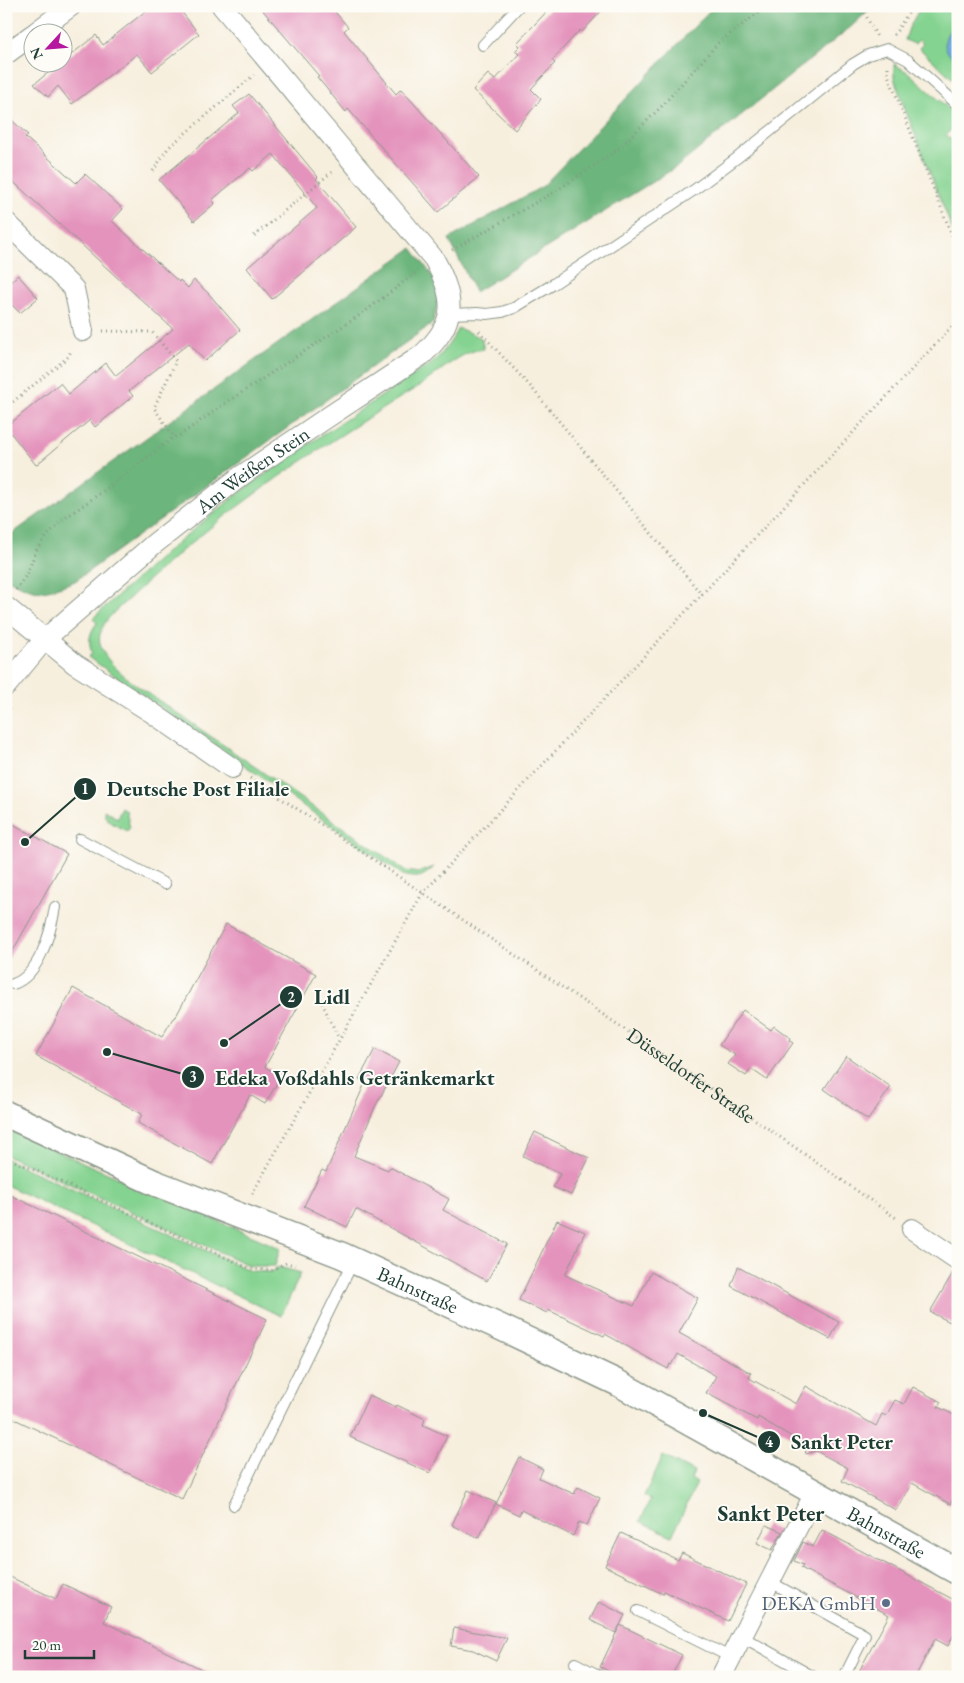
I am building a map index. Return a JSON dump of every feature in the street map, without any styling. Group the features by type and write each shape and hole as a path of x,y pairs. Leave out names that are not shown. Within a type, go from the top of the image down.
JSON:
{"street":[{"path":"50,22 72,6"},
{"name":"Am Weißen Stein","path":"12,685 45,639 154,544 241,476 422,355 435,343 454,314 445,279 434,259 222,6"},
{"path":"6,54 22,43"},
{"path":"6,222 74,289 83,331"},
{"path":"9,601 45,639 75,664 151,712 232,768"},
{"name":"Bahnstraße","path":"6,1114 155,1183 354,1261 618,1383 958,1572"},
{"path":"912,1229 958,1260"},
{"path":"720,1677 815,1493"}],"lane":[{"path":"483,45 519,6"},
{"path":"454,314 502,312 514,308 552,285 694,190 737,158 853,64 868,55 886,49 908,60 958,106"},
{"path":"80,839 165,884"},
{"path":"12,984 21,981 36,964 52,929 55,907"},
{"path":"234,1504 354,1261"},
{"path":"769,1581 865,1635 844,1677"},
{"path":"638,1611 730,1657"},
{"path":"741,1636 814,1677"},
{"path":"575,1664 602,1677"}],"path":[{"path":"9,601 27,574 37,548 59,522 174,437 180,435 363,313 434,259 556,191 616,151 661,107 718,43 767,6"},
{"path":"857,6 865,14 873,32 886,49 888,75 958,250"},
{"path":"886,49 913,6"},
{"path":"153,171 168,148 269,62"},
{"path":"254,236 349,158"},
{"path":"454,314 486,337 530,387 702,595"},
{"path":"239,1217 422,894 958,320"},
{"path":"9,405 68,357 83,331 152,332 176,361 154,408 174,437"},
{"path":"6,713 12,685"},
{"name":"Düsseldorfer Straße","path":"232,768 262,785 654,1049 912,1229"},
{"path":"318,994 339,1039"},
{"path":"6,1158 251,1269 272,1270 286,1263 302,1266"}],"green space":[{"path":"714,6 873,6 852,26 678,166 475,292 449,239 543,186"},
{"path":"921,6 958,6 958,79 953,79 919,48 923,44 919,40 915,44 905,40"},
{"path":"894,64 909,73 958,117 958,123 946,135 958,145 958,244 905,109 894,78"},
{"path":"412,248 434,278 440,293 433,323 75,581 40,591 33,590 6,578 6,538"},
{"path":"458,328 481,338 484,349 466,354 450,363 419,386 307,457 235,508 167,564 119,607 105,622 100,634 101,648 104,654 113,666 129,680 406,871 418,873 434,867 420,877 412,877 403,875 88,657 92,654 90,646 91,634 97,623 93,618 131,583 250,485 317,438 431,364 446,348"},
{"path":"122,808 126,811 130,828 127,831 109,821 104,810 117,818"},
{"path":"6,1129 280,1248 275,1266 250,1266 6,1155"},
{"path":"6,1159 251,1271 270,1272 279,1267 301,1273 281,1316 6,1185"},
{"path":"663,1456 694,1472 691,1479 697,1483 672,1536 640,1521 651,1499 644,1496"}],"water":[{"path":"958,22 958,62 949,54 945,47 945,39"}],"building":[{"path":"152,6 177,6 199,34 152,72 137,54 72,104 58,86 48,97 34,84 49,72 72,72 72,54 96,35 103,45"},
{"path":"259,6 330,6 348,27 344,31 396,94 401,89 479,177 438,212 348,109 346,112 317,77 319,76"},
{"path":"552,6 606,6 552,60 555,63 531,89 541,99 515,130 473,90 488,74 495,80 519,54 515,51 520,46 517,43"},
{"path":"249,94 318,177 316,179 356,227 272,299 247,268 317,208 273,154 253,171 250,168 212,200 215,203 194,221 159,180 239,113 233,106"},
{"path":"6,115 28,135 25,137 76,183 85,174 123,209 112,221 179,282 180,280 188,288 194,280 209,294 240,330 205,361 189,343 129,391 133,396 95,427 90,420 36,465 6,427 60,383 69,394 106,363 116,376 173,329 6,175"},
{"path":"18,275 38,298 20,313 6,299 6,286"},
{"path":"6,820 67,854 6,963"},
{"path":"226,924 316,974 265,1067 281,1076 265,1104 250,1095 212,1164 138,1123 142,1114 36,1056 73,988 162,1037 173,1018 175,1018"},
{"path":"743,1010 771,1030 774,1026 790,1038 789,1040 793,1043 767,1080 751,1069 746,1076 728,1064 735,1055 719,1045"},
{"path":"375,1049 399,1062 375,1107 354,1156 388,1170 390,1167 449,1199 443,1210 507,1244 487,1281 356,1209 347,1227 304,1206 322,1170 326,1172 365,1083 359,1079"},
{"path":"846,1056 891,1087 868,1120 824,1089"},
{"path":"535,1132 589,1158 571,1195 553,1187 560,1174 523,1156"},
{"path":"6,1193 267,1319 182,1499 6,1415"},
{"path":"557,1220 585,1232 565,1275 634,1306 651,1272 698,1298 679,1333 751,1373 749,1378 796,1404 806,1386 876,1426 882,1414 886,1416 895,1400 904,1404 913,1387 941,1402 938,1407 958,1417 958,1491 950,1504 912,1483 896,1510 842,1481 848,1468 816,1451 806,1454 804,1444 758,1417 757,1420 706,1393 716,1376 678,1354 668,1369 605,1334 604,1336 548,1310 547,1313 519,1300"},
{"path":"738,1267 839,1322 830,1339 731,1286"},
{"path":"954,1271 958,1272 958,1326 930,1312"},
{"path":"369,1395 396,1407 397,1405 425,1419 423,1425 447,1436 430,1473 350,1437"},
{"path":"519,1457 543,1469 539,1478 574,1494 578,1487 600,1498 587,1525 579,1522 573,1536 521,1510 519,1515 496,1504"},
{"path":"468,1490 496,1503 479,1538 452,1525"},
{"path":"766,1525 782,1532 772,1550 757,1543"},
{"path":"822,1530 958,1602 958,1627 948,1646 935,1639 915,1677 856,1677 889,1615 801,1568 803,1565 794,1561 803,1542 813,1547"},
{"path":"621,1533 678,1560 682,1553 746,1584 728,1621 664,1591 663,1594 605,1566"},
{"path":"6,1575 56,1599 63,1584 111,1607 104,1622 218,1677 6,1677"},
{"path":"599,1602 625,1615 616,1633 590,1620"},
{"path":"620,1625 682,1655 671,1677 621,1677 600,1667"},
{"path":"454,1628 507,1638 496,1661 473,1650 451,1646"}],"place":[{"name":"Deutsche Post Filiale","path":"25,842"},
{"name":"Lidl","path":"224,1043"},
{"name":"Edeka Voßdahls Getränkemarkt","path":"107,1052"},
{"name":"Sankt Peter","path":"703,1413"},
{"name":"DEKA GmbH","path":"886,1603"}],"district":[{"name":"Sankt Peter","path":"771,1513"}]}
